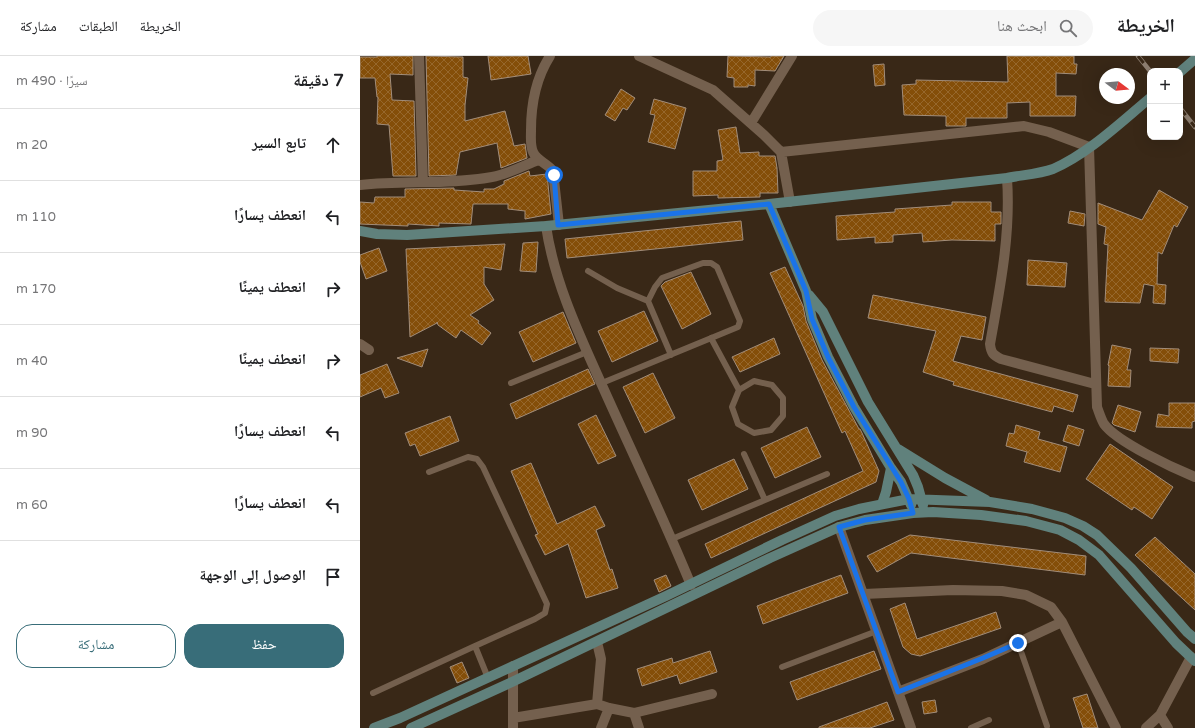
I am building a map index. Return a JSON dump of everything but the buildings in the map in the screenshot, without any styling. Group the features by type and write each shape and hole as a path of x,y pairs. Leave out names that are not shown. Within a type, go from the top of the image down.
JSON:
{"main road":[{"path":"1183,69 1195,59"},
{"path":"360,232 407,235 558,225 790,202 1007,178 1051,169 1064,163 1089,148 1147,100"},
{"path":"769,204 806,291 812,319 828,357 854,407 901,482 909,499 913,513"},
{"path":"806,291 822,312 868,402 912,475 922,498 925,512"},
{"path":"896,447 945,478 990,502"},
{"path":"882,504 891,468"},
{"path":"374,728 400,718 691,585 782,540 835,516 859,508 909,499 922,498 990,502 1032,509 1066,518 1083,526 1097,535 1131,568 1187,632 1195,639"},
{"path":"411,728 512,682 770,558 839,527 865,520 913,513 981,514 1026,521 1060,530 1079,540 1099,555 1176,643 1193,659"}],"street":[{"path":"419,56 423,182"},
{"path":"550,56 538,83 531,111 530,140 533,152 538,160 550,167 553,171 558,225"},
{"path":"639,56 713,90 751,123 780,152 790,202"},
{"path":"751,123 792,56"},
{"path":"780,152 1024,126 1049,132 1089,148 1095,384 1097,407 1103,423 1114,434 1138,449 1195,476"},
{"path":"360,185 493,177 538,160"},
{"path":"1007,178 1009,200 1005,262 990,351 994,356 1001,360 1095,384"},
{"path":"546,226 549,248 567,305 672,539 691,585"},
{"path":"839,527 911,728"},
{"path":"864,594 953,590 1002,591 1026,595 1051,607 1062,622 1116,728"},
{"path":"898,692 983,658 1062,622"},
{"path":"596,642 601,659 597,704"},
{"path":"1146,728 1160,715 1193,659"},
{"path":"513,666 513,723 597,704 634,713 712,694"},
{"path":"601,728 609,708"},
{"path":"634,713 639,728"},
{"path":"1160,715 1168,728"}],"lane":[{"path":"602,384 738,327 740,321 717,267 711,263 702,263 662,278 655,287 648,301"},
{"path":"588,271 617,288 648,301 671,355"},
{"path":"711,338 739,390"},
{"path":"511,383 587,352"},
{"path":"754,381 772,384 783,398 783,416 771,430 754,433 738,424 732,407 739,390 754,381"},
{"path":"744,454 765,500"},
{"path":"373,693 535,619 545,613 548,604 483,467 477,459 468,457 429,472"},
{"path":"672,539 827,474"},
{"path":"782,667 877,631"},
{"path":"1018,643 1046,726"},
{"path":"475,646 488,678"},
{"path":"971,728 989,720"}],"railway":[{"path":"1138,56 1148,68"},
{"path":"1183,112 1195,127"}],"route":[{"path":"554,175 558,225 769,204 806,291 812,319 828,357 854,407 906,490 913,513 890,515 839,527 898,692 1018,643"}]}
